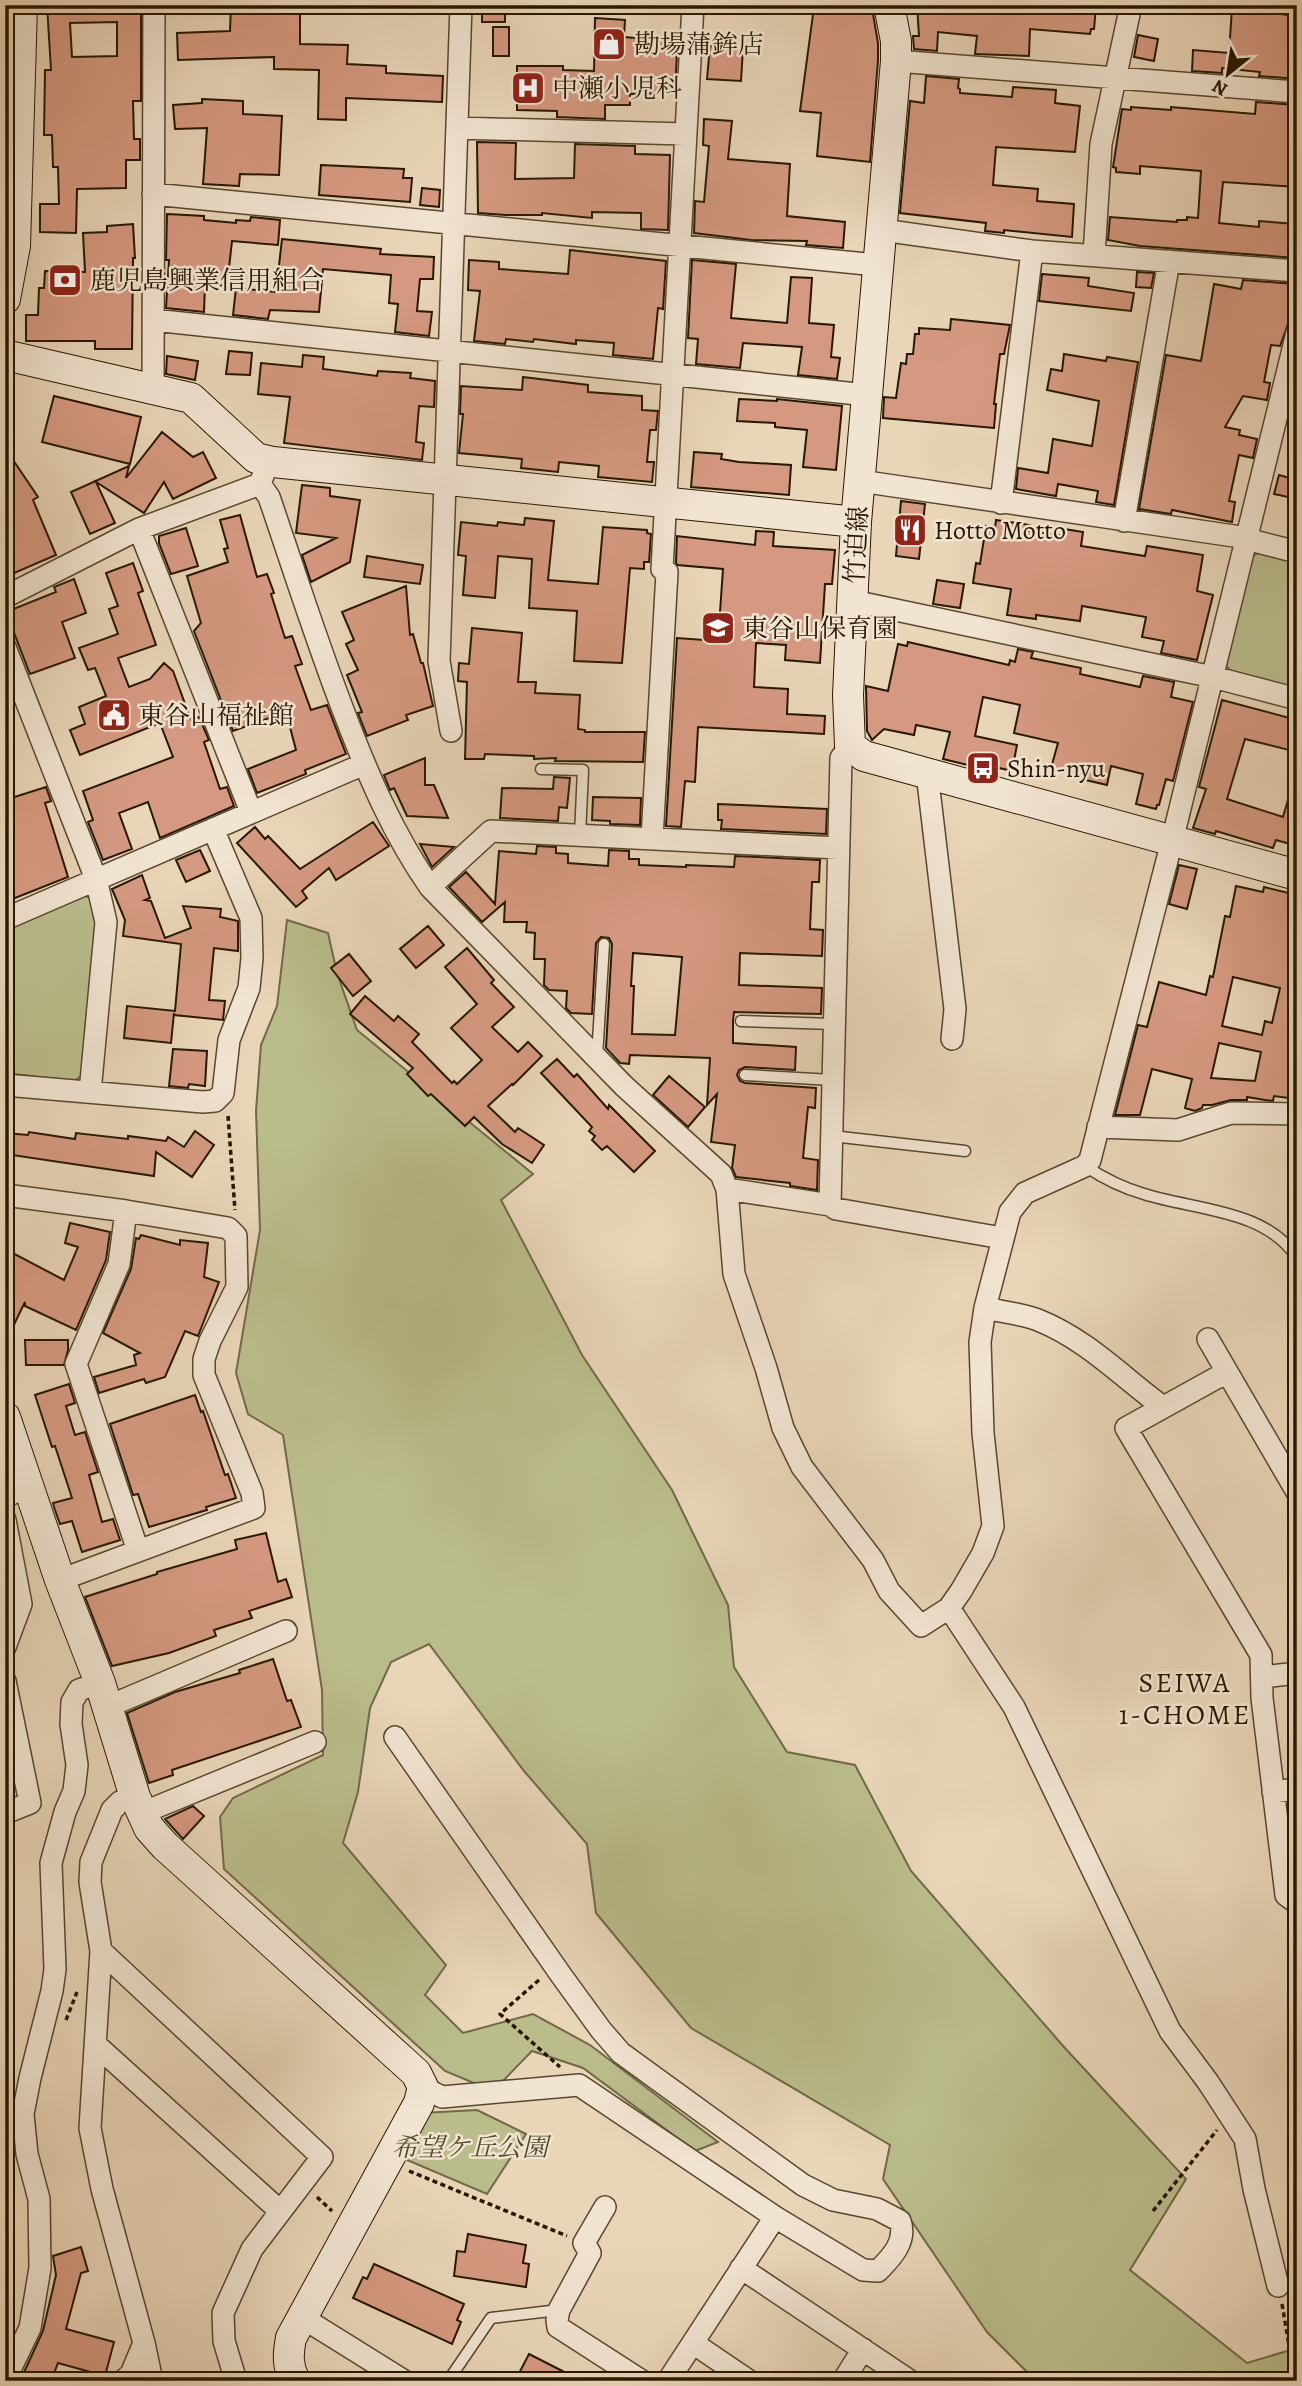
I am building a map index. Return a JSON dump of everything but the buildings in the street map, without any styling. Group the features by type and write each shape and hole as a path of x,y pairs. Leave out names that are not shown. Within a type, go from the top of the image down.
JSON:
{"street":[{"path":"5,299 15,246 22,5"},
{"path":"153,390 154,5"},
{"path":"451,731 439,661 461,5"},
{"path":"652,839 667,572 662,569 693,5"},
{"name":"竹迫線","path":"850,746 848,695 856,522 896,61 896,41 889,5"},
{"path":"1094,255 1101,144 1131,5"},
{"path":"896,61 1297,92"},
{"path":"457,128 686,134"},
{"path":"153,194 877,265"},
{"path":"882,230 1032,251 1297,271"},
{"path":"1001,503 1032,251"},
{"path":"1124,521 1169,261"},
{"path":"153,320 867,395"},
{"path":"5,355 195,400 256,458 263,472 324,662 364,764 408,855 430,887 624,1086 721,1174 727,1189 734,1274 766,1368 783,1429 798,1459 873,1560 889,1591 921,1626 949,1608 983,1553 993,1526 983,1433 980,1342 985,1308 1002,1238 1010,1212 1024,1193 1086,1166 1090,1160 1246,539 1288,409 1297,333"},
{"path":"5,597 139,529 263,472 446,479 856,522"},
{"path":"860,481 1246,539 1297,552"},
{"path":"139,529 251,812"},
{"path":"853,601 1213,677 1297,699"},
{"path":"7,657 96,879 106,922 90,1092"},
{"path":"830,1205 841,758 850,746 864,755 1297,875"},
{"path":"5,919 364,764"},
{"path":"927,773 955,1009 952,1039"},
{"path":"5,1084 203,1102 215,1101 223,1093 229,1040 249,988 251,918 213,829"},
{"path":"430,887 491,831 838,848"},
{"path":"1098,1127 1178,1130 1231,1114 1297,1114"},
{"path":"727,1189 830,1205 836,1209 1002,1238"},
{"path":"5,1195 228,1228 236,1237 237,1287 210,1341 204,1359 204,1375 252,1493 254,1508 60,1580"},
{"path":"126,1211 119,1264 76,1364 138,1551"},
{"path":"985,1308 1037,1319 1065,1333 1090,1348 1163,1407"},
{"path":"1208,1339 1297,1492"},
{"path":"1227,1372 1126,1428 1261,1655 1273,1791 1286,1895 1297,1903"},
{"path":"5,1417 17,1492 60,1580 104,1695 139,1805 149,1828 165,1846 394,2052 416,2073 423,2087 442,2097 579,2085 775,2217 863,2270 878,2271 898,2247 903,2230 900,2221 877,2209 832,2200 803,2185 621,2053 555,1966 395,1737"},
{"path":"5,1520 21,1604 5,1647"},
{"path":"949,1608 1014,1707 1170,2031 1208,2082 1245,2139 1260,2216 1279,2287"},
{"path":"5,2380 30,2328 40,2268 39,2199 27,2154 23,2114 54,1980 51,1863 65,1812 74,1791 77,1765 71,1724 72,1702 79,1690 104,1695 286,1631"},
{"path":"1262,1677 1297,1673"},
{"path":"5,1681 30,1803 5,1813"},
{"path":"152,2381 102,2189 90,2128 101,1951 90,1882 91,1862 112,1810 120,1802 139,1805 315,1742"},
{"path":"1273,1791 1297,1789"},
{"path":"101,1951 322,2157 252,2249 223,2313 223,2341 236,2381"},
{"path":"95,2044 280,2211"},
{"path":"295,2381 287,2355 291,2338 388,2163 419,2104 423,2087"},
{"path":"605,2207 584,2242 590,2253 559,2310 558,2328 642,2381"},
{"path":"668,2381 775,2217"},
{"path":"741,2268 910,2381"},
{"path":"303,2318 374,2373 404,2381"},
{"path":"123,2381 131,2374 144,2343"},
{"path":"692,2343 750,2381"},
{"path":"843,2381 863,2349"}],"lane":[{"path":"541,769 583,770 580,835"},
{"path":"597,1057 604,944"},
{"path":"741,1021 834,1024"},
{"path":"745,1075 833,1080"},
{"path":"832,1136 965,1151"},
{"path":"1086,1166 1102,1178 1145,1195 1212,1210 1250,1222 1283,1239 1297,1258"},
{"path":"448,2381 491,2318 559,2310"}],"path":[{"path":"227,1110 236,1237"},
{"path":"555,1966 500,2014 579,2085"},
{"path":"1153,2211 1229,2115"},
{"path":"388,2163 584,2242"},
{"path":"315,2195 352,2228"},
{"path":"1279,2287 1295,2381"}],"green space":[{"path":"1262,551 1297,560 1297,690 1232,672 1225,665 1253,556"},
{"path":"83,894 94,901 98,912 84,1074 74,1081 5,1073 5,928"},
{"path":"287,920 328,933 337,973 357,1030 533,1174 501,1200 582,1355 672,1490 728,1605 734,1667 787,1752 855,1765 911,1871 1064,2047 1186,2179 1130,2270 1247,2363 1297,2348 1297,2381 1036,2381 987,2332 883,2179 890,2145 691,2028 596,1913 587,1844 524,1771 429,1644 391,1662 370,1708 358,1792 343,1843 446,1965 425,1995 463,2033 533,2014 590,2045 718,2142 695,2151 583,2068 532,2051 493,2091 445,2071 224,1869 220,1817 233,1798 323,1755 322,1690 283,1435 248,1414 236,1373 260,1230 256,1111 261,1045 277,1006"},
{"name":"希望ケ丘公園","path":"477,2110 526,2134 487,2194 400,2157 422,2113"}],"place":[{"name":"勘場蒲鉾店","path":"609,44"},
{"name":"中瀬小児科","path":"528,88"},
{"name":"鹿児島興業信用組合","path":"65,280"},
{"name":"Hotto Motto","path":"910,530"},
{"name":"東谷山保育園","path":"718,628"},
{"name":"東谷山福祉館","path":"114,715"},
{"name":"Shin-nyu","path":"983,768"}],"district":[{"name":"SEIWA 1-CHOME","path":"1185,1698"}]}
